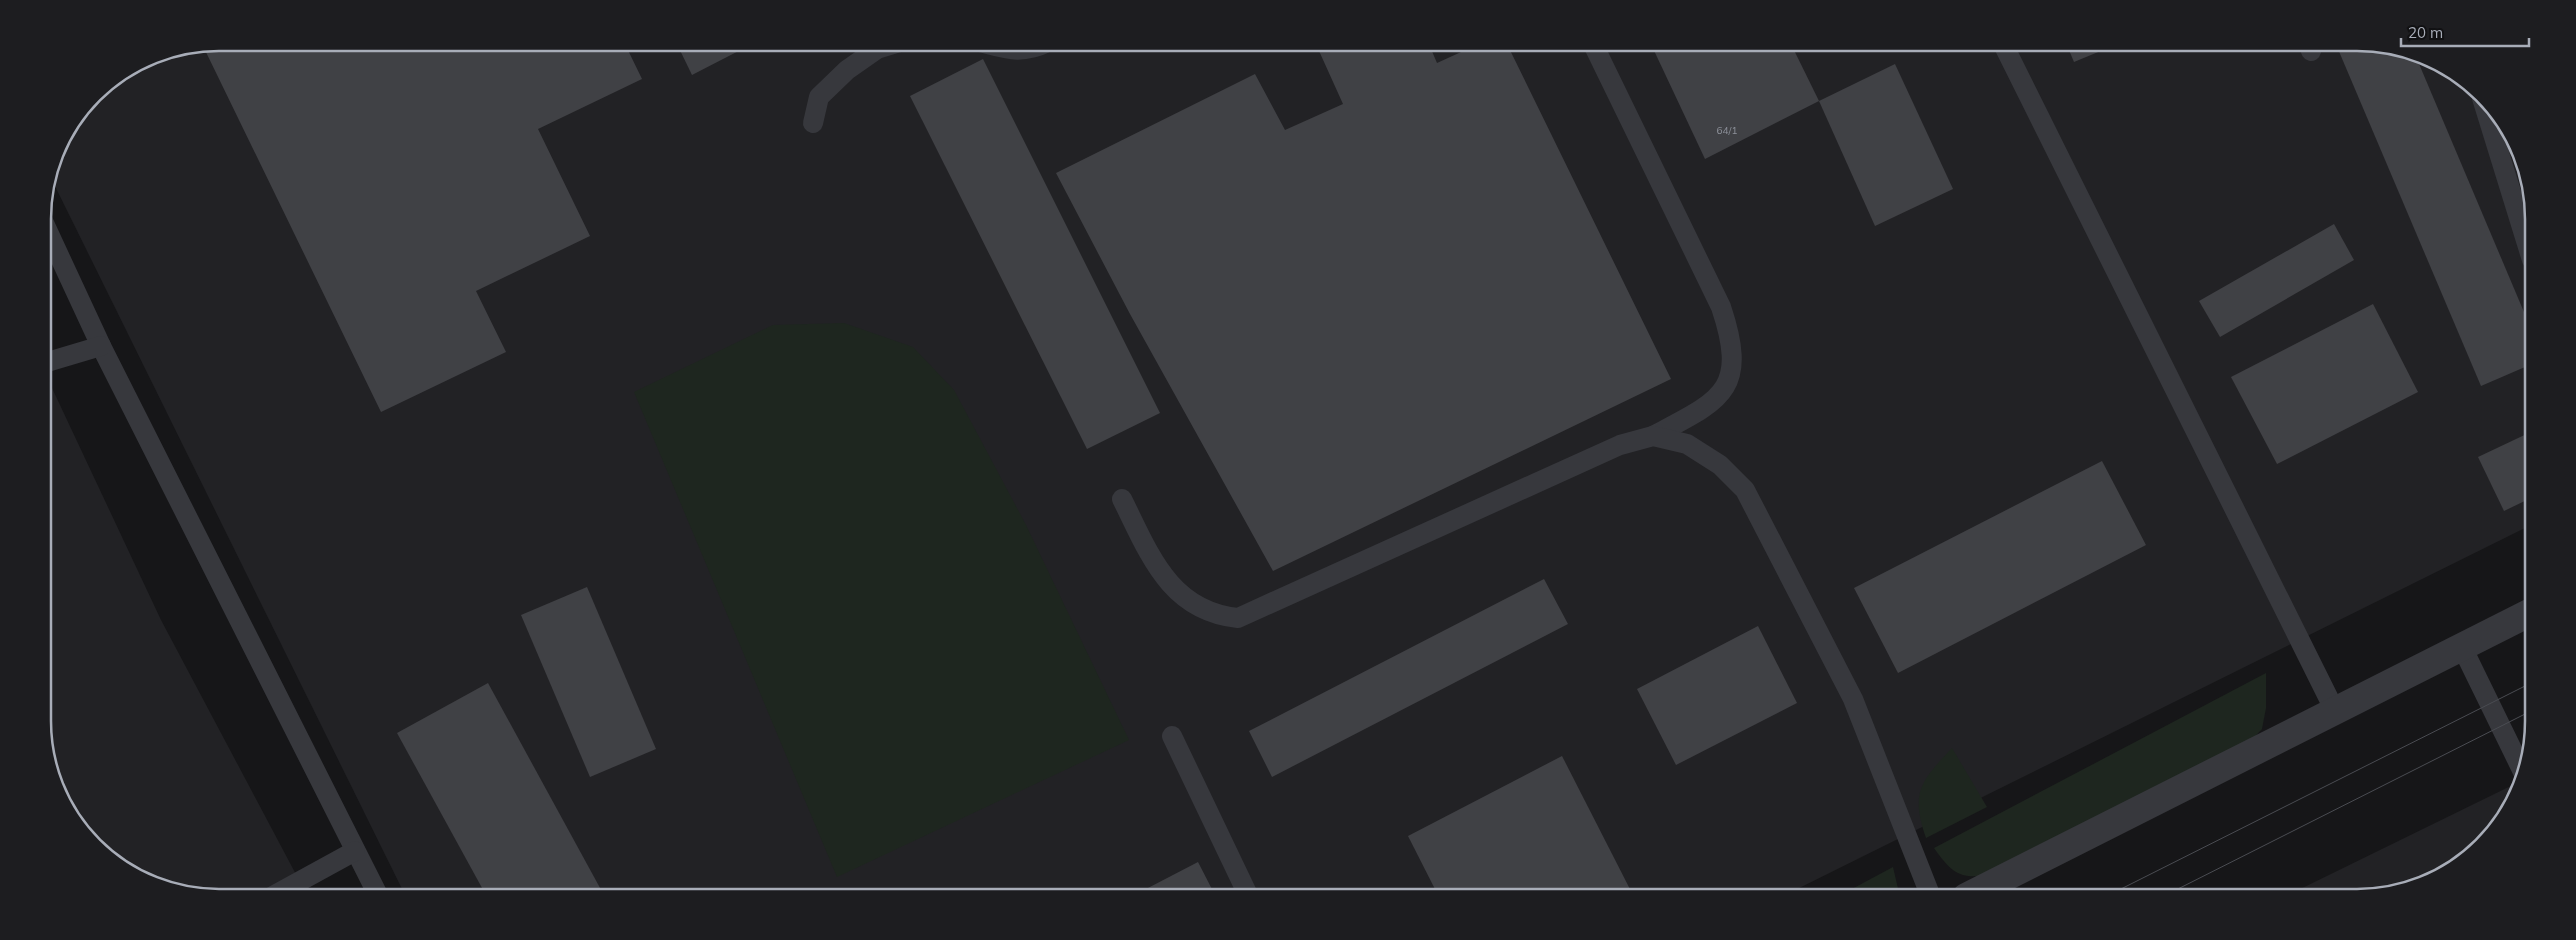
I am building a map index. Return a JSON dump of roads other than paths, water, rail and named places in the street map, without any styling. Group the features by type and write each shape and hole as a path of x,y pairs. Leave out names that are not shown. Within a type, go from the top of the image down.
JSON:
{"street":[{"path":"1983,888 2525,615"}],"lane":[{"path":"1122,499 1156,568 1172,587 1216,616 1238,618 1620,445 1653,436 1704,409 1721,395 1730,376 1733,353 1730,334 1721,307 1597,51"},
{"path":"2007,51 2335,711"},
{"path":"813,123 819,97 847,70 873,52"},
{"path":"2487,113 2525,237"},
{"path":"52,240 101,346 374,889"},
{"path":"52,361 101,346"},
{"path":"1653,436 1687,444 1720,465 1744,490 1853,699 1928,888"},
{"path":"2462,647 2519,764"},
{"path":"1172,736 1245,889"},
{"path":"287,889 355,851"}],"tram line":[{"path":"2123,888 2525,686"},
{"path":"2180,888 2525,714"}]}
